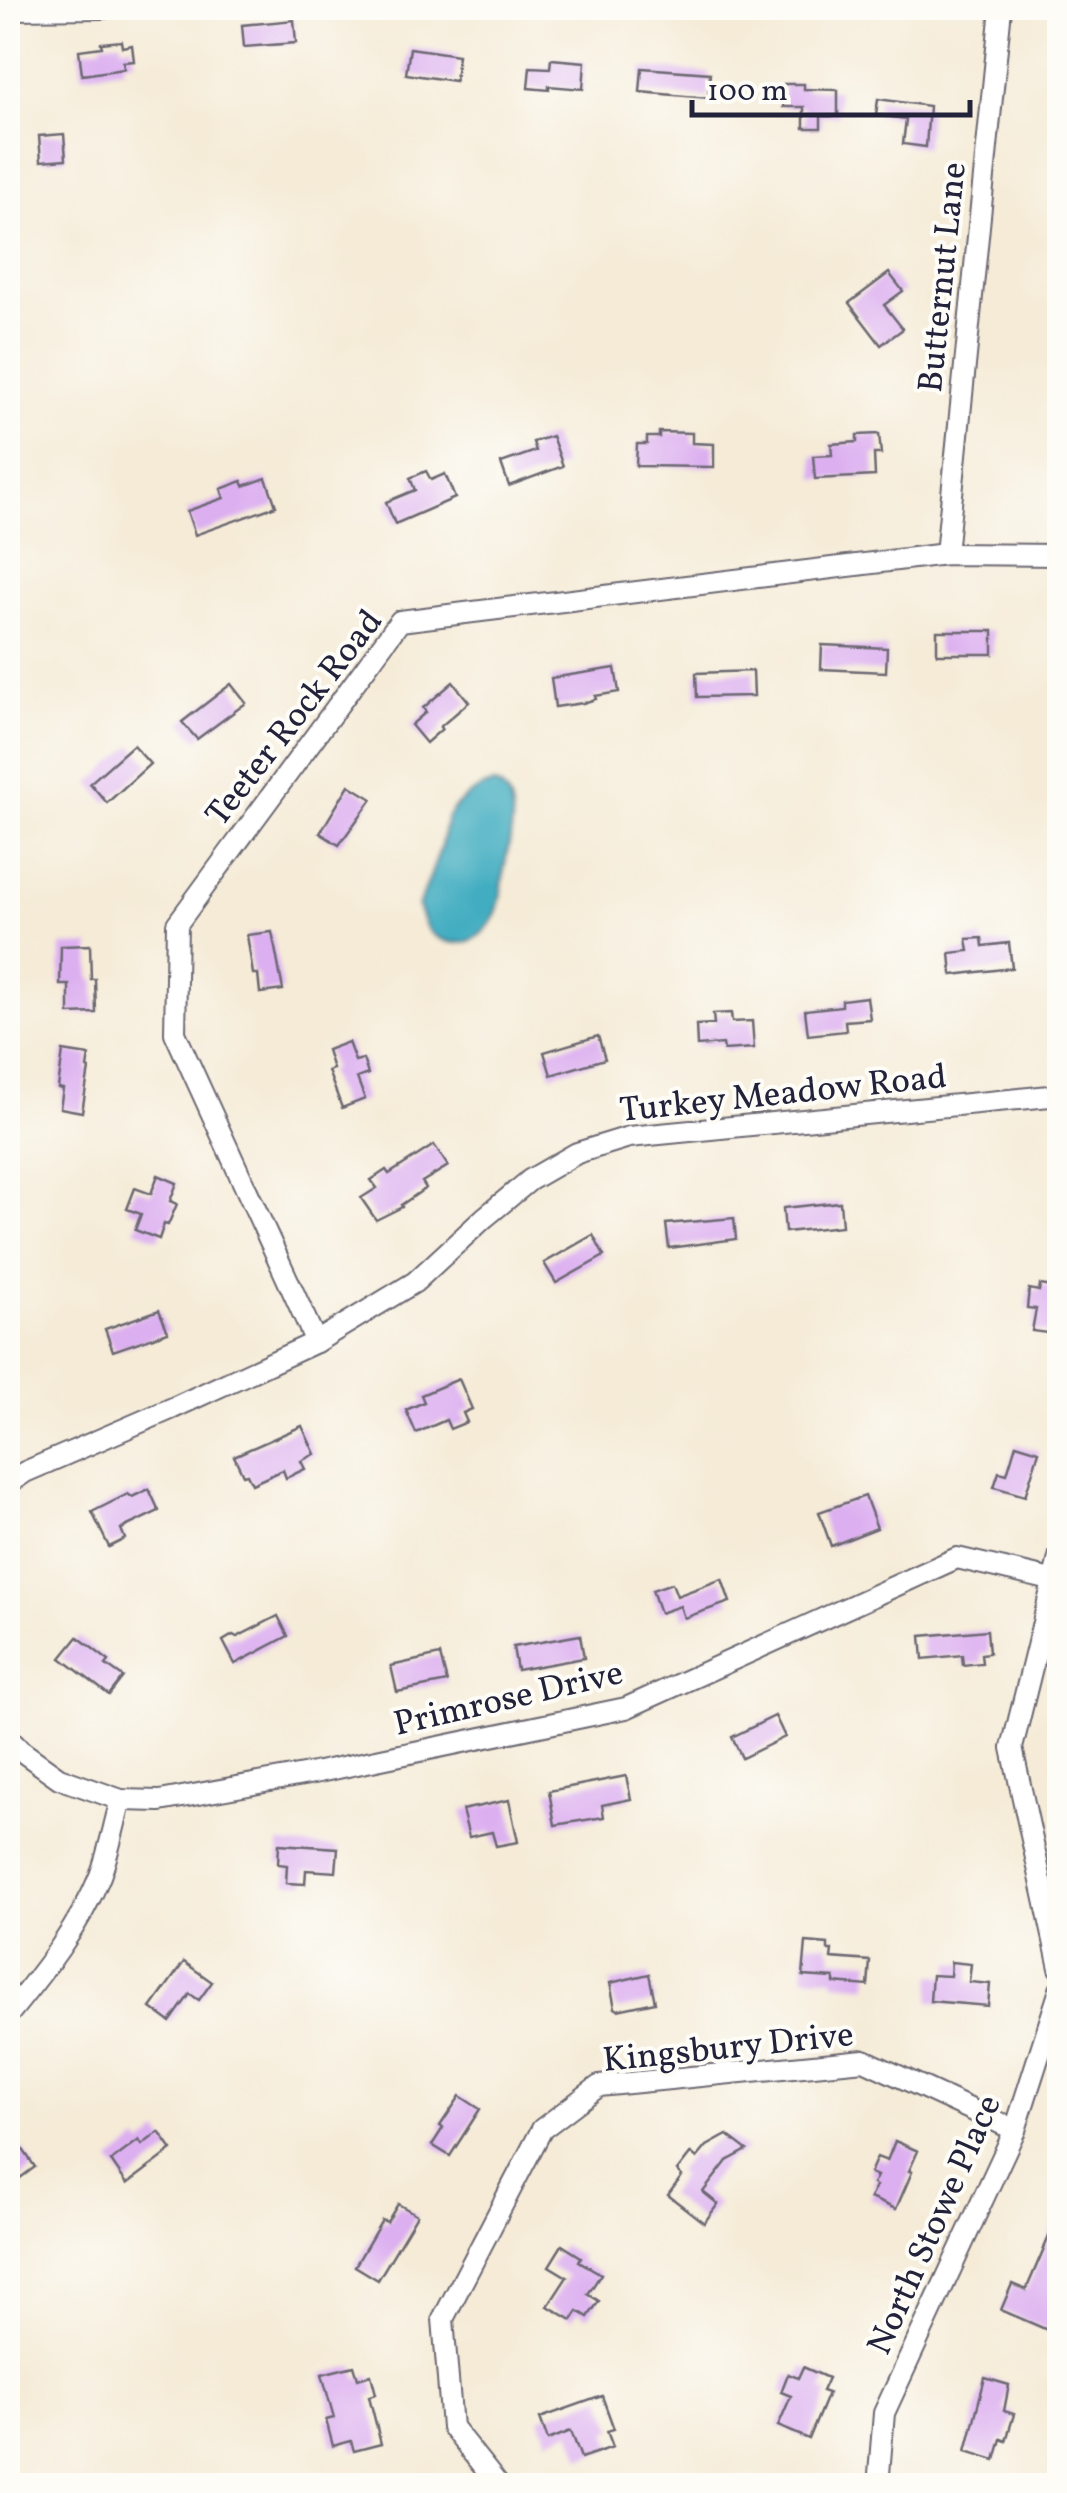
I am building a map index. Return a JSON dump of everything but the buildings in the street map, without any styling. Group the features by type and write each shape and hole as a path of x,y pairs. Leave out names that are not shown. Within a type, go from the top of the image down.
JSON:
{"street":[{"path":"8,10 103,8"},
{"name":"Butternut Lane","path":"946,554 1001,8"},
{"name":"Teeter Rock Road","path":"316,1342 175,1033 177,924 400,621 946,554 1060,555"},
{"name":"Turkey Meadow Road","path":"8,1484 25,1472 316,1342 415,1282 530,1180 577,1153 629,1136 1060,1096"},
{"path":"1060,1554 1012,1748 1060,1968"},
{"name":"Primrose Drive","path":"121,1800 160,1801 314,1773 626,1708 958,1558 1056,1582"},
{"path":"8,1738 59,1778 121,1800 101,1873 81,1915 8,2016"},
{"name":"North Stowe Place","path":"878,2486 884,2412 1016,2130 1060,1990"},
{"name":"Kingsbury Drive","path":"499,2486 452,2427 443,2319 542,2129 599,2086 864,2060 1016,2130"}],"water":[{"path":"494,784 503,790 512,810 499,904 491,922 475,938 462,943 446,941 429,930 418,907 449,815 469,795"}]}
